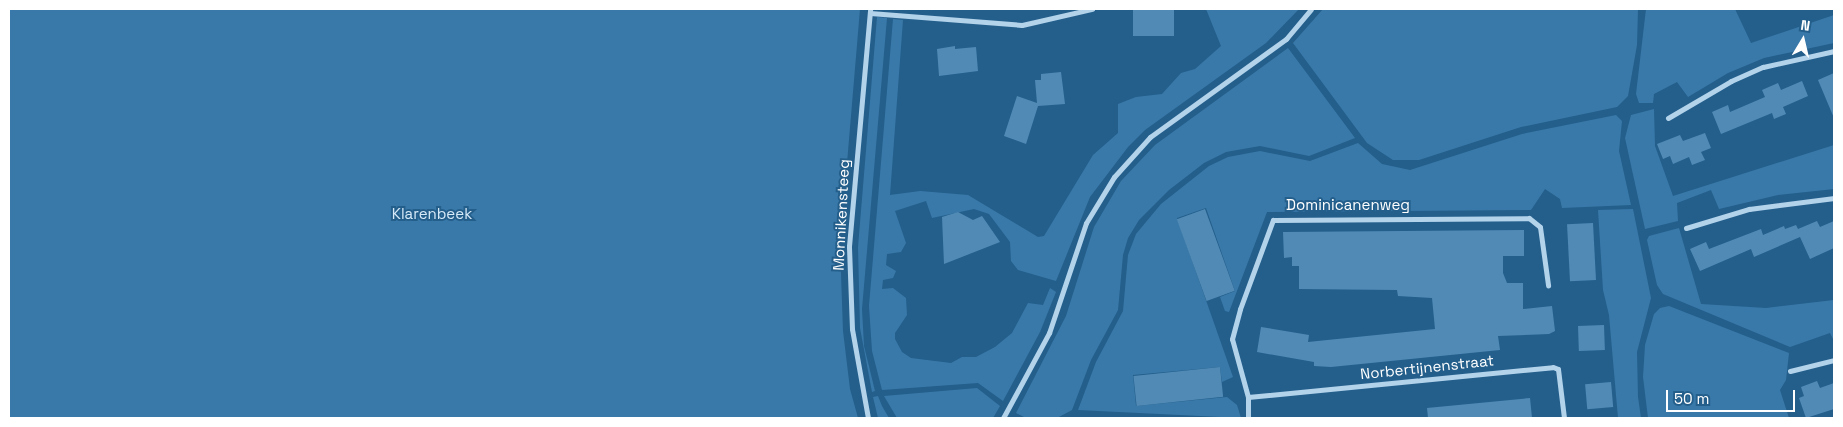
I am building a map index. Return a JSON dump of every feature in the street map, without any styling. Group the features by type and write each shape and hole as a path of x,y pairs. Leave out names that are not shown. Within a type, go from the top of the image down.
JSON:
{"street":[{"name":"Monnikensteeg","path":"868,418 852,330 849,246 870,11 1022,25 1092,9"},
{"path":"1003,418 1049,333 1080,240 1114,177 1150,137 1286,39 1311,9"},
{"path":"1668,118 1754,70 1834,50"},
{"path":"1686,228 1749,209 1834,198"},
{"name":"Dominicanenweg","path":"1248,418 1248,397 1232,339 1269,226 1276,219 1529,218 1540,227 1548,285"},
{"path":"1790,371 1834,360"},
{"name":"Norbertijnenstraat","path":"1248,397 1553,367 1558,369 1564,418"}],"green space":[{"name":"Klarenbeek","path":"9,9 860,9 840,246 843,331 850,389 858,418 9,418"},
{"path":"1206,9 1299,9 1266,43 1145,130 1128,147 1090,197 1056,281 1018,270 1011,261 1010,242 989,214 974,209 932,218 926,201 895,211 906,243 901,252 887,254 886,265 896,271 893,278 883,280 882,289 893,288 906,298 907,315 895,333 895,339 902,352 911,358 951,363 962,357 976,357 995,347 1012,333 1028,303 1043,305 1050,288 1056,292 1040,332 1003,401 978,383 882,390 872,351 869,306 893,19 903,20 890,195 920,191 968,195 1038,237 1044,236 1093,155 1118,133 1118,104 1136,97 1162,94 1181,73 1195,69 1221,46"},
{"path":"1323,9 1638,9 1637,45 1628,96 1617,107 1521,127 1419,160 1393,160 1367,143 1293,43"},
{"path":"1646,9 1735,9 1751,43 1834,15 1834,43 1764,58 1728,73 1688,97 1677,82 1654,94 1653,103 1639,103 1636,94"},
{"path":"877,17 887,18 862,309 864,346 875,391 872,392 860,328 858,247"},
{"path":"1288,48 1355,138 1309,156 1260,146 1226,152 1204,163 1169,190 1139,220 1128,238 1123,255 1118,310 1091,360 1072,410 1057,418 1026,418 1016,413 1066,316 1094,227 1121,181 1155,145"},
{"path":"1654,109 1655,146 1673,196 1834,145 1834,189 1778,195 1719,209 1711,190 1677,203 1678,221 1645,229 1625,138 1631,115"},
{"path":"1616,115 1622,121 1619,151 1631,205 1562,208 1560,199 1545,189 1531,210 1267,212 1229,312 1225,311 1220,297 1235,291 1206,208 1177,218 1233,377 1222,382 1220,367 1133,375 1136,406 1227,397 1237,405 1241,418 1078,410 1096,362 1123,311 1128,255 1136,234 1161,204 1209,166 1228,157 1260,151 1310,161 1358,143 1382,164 1410,170 1522,134"},
{"path":"1633,209 1651,298 1637,352 1638,397 1641,418 1618,418 1609,315 1603,290 1598,210"},
{"path":"1679,228 1701,304 1766,308 1834,300 1834,341 1830,333 1790,347 1663,294 1657,285 1647,240 1649,236"},
{"path":"1669,306 1789,353 1786,380 1780,390 1789,418 1648,418 1643,377 1645,345 1654,314 1660,308"},
{"path":"977,388 1000,406 993,418 897,418 884,396"},
{"path":"878,396 889,418 878,418 873,397"}],"building":[{"path":"1133,9 1174,9 1174,36 1133,36"},
{"path":"955,46 955,49 976,47 978,71 939,76 937,49"},
{"path":"1061,72 1065,104 1038,106 1026,144 1004,136 1017,96 1037,103 1035,80 1041,80 1041,74"},
{"path":"1834,73 1834,118 1818,80"},
{"path":"1802,81 1808,96 1783,107 1786,114 1774,119 1772,113 1721,134 1712,112 1728,105 1730,112 1765,97 1762,90 1778,83 1781,90"},
{"path":"1705,133 1711,148 1701,152 1705,160 1692,165 1689,157 1673,164 1670,156 1663,159 1657,144 1680,135 1683,141"},
{"path":"1205,209 1235,291 1207,301 1177,219"},
{"path":"958,212 973,220 982,216 1000,242 944,264 942,217"},
{"path":"1817,221 1820,227 1834,221 1834,248 1810,259 1800,237 1754,257 1751,249 1700,271 1690,249 1706,242 1709,249 1761,229 1763,235 1784,226 1785,229 1796,225 1798,229"},
{"path":"1593,223 1596,280 1570,281 1567,224"},
{"path":"1524,230 1524,256 1503,256 1503,273 1507,283 1523,283 1523,309 1552,306 1555,331 1549,334 1498,336 1500,350 1331,367 1314,366 1314,362 1257,352 1261,327 1309,335 1308,342 1435,329 1432,298 1398,296 1397,290 1299,289 1299,266 1292,266 1292,257 1284,258 1283,232"},
{"path":"1604,325 1605,350 1579,351 1578,326"},
{"path":"1220,367 1223,397 1137,406 1133,376"},
{"path":"1817,381 1820,388 1834,383 1834,409 1806,418 1799,398 1804,396 1801,387"},
{"path":"1611,382 1613,407 1587,409 1585,384"},
{"path":"1530,398 1532,418 1428,418 1427,408"}]}
